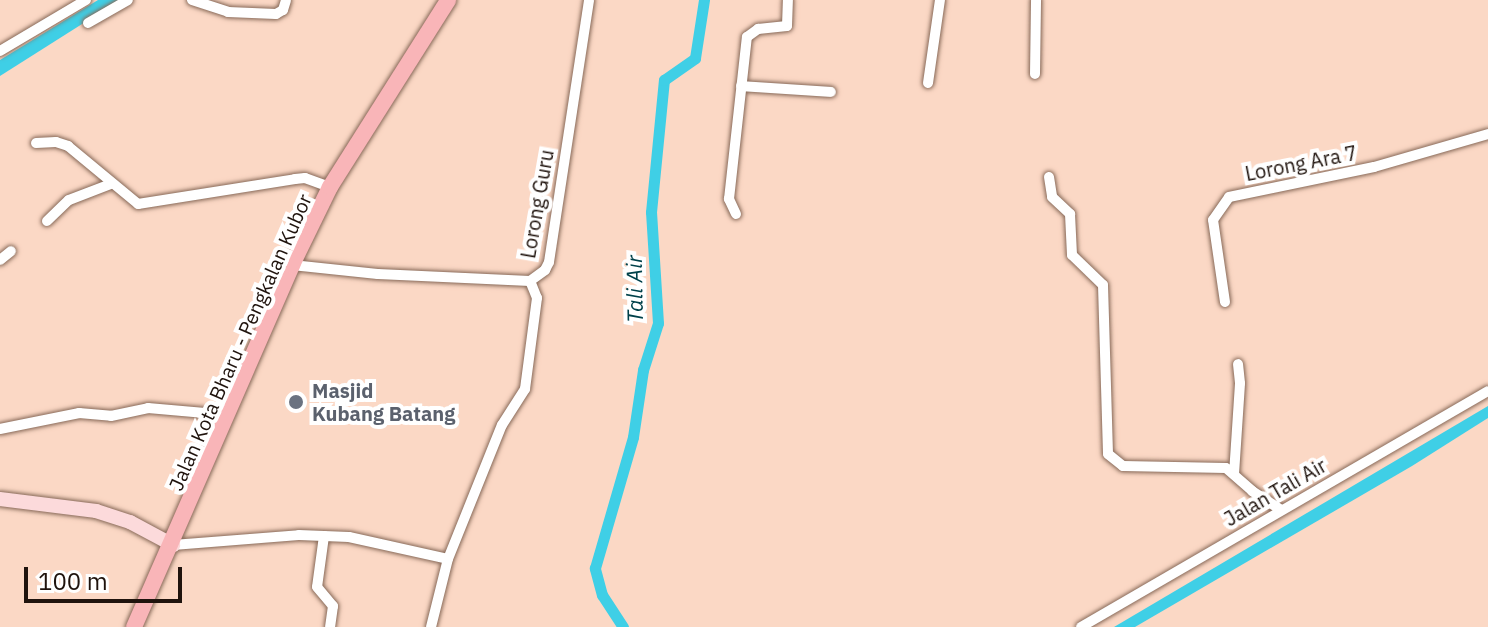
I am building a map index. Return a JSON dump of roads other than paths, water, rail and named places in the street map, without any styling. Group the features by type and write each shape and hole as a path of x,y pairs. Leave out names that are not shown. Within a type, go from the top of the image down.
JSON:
{"main road":[{"name":"Jalan Kota Bharu - Pengkalan Kubor","path":"134,627 173,545 292,265 330,187 448,0"}],"street":[{"path":"0,51 86,0"},
{"path":"88,23 128,0"},
{"path":"192,0 226,12 276,14 283,10 286,0"},
{"name":"Lorong Guru","path":"431,627 448,559 502,425 525,389 537,298 530,281 545,270 549,262 589,0"},
{"path":"736,214 729,199 747,37 758,29 787,26 788,0"},
{"path":"928,83 940,0"},
{"path":"1035,74 1036,0"},
{"path":"741,86 831,92"},
{"name":"Lorong Ara 7","path":"1225,302 1213,220 1229,197 1374,167 1488,134"},
{"path":"36,143 65,144 130,200 142,204 305,178 330,187"},
{"path":"1049,177 1052,197 1070,214 1074,259 1103,285 1108,454 1123,466 1217,466 1234,474 1252,491 1280,509"},
{"path":"47,221 69,200 111,184"},
{"path":"0,260 11,251"},
{"path":"292,265 378,274 530,281"},
{"path":"1234,474 1240,383 1238,364"},
{"name":"Jalan Tali Air","path":"1081,627 1488,391"},
{"path":"0,429 79,413 111,416 148,408 228,415"},
{"path":"0,499 96,511 130,522 173,545 324,536 368,539 448,559"},
{"path":"324,536 317,587 333,606 330,627"}],"water":[{"path":"98,0 120,0 0,76 0,60"},
{"path":"1488,406 1488,418 1412,466 1135,627 1114,627"}],"waterway":[{"name":"Tali Air","path":"623,627 602,595 595,568 633,437 643,370 658,323 651,212 664,80 695,58 704,0"}],"place":[{"name":"Masjid Kubang Batang","path":"296,402"}]}
